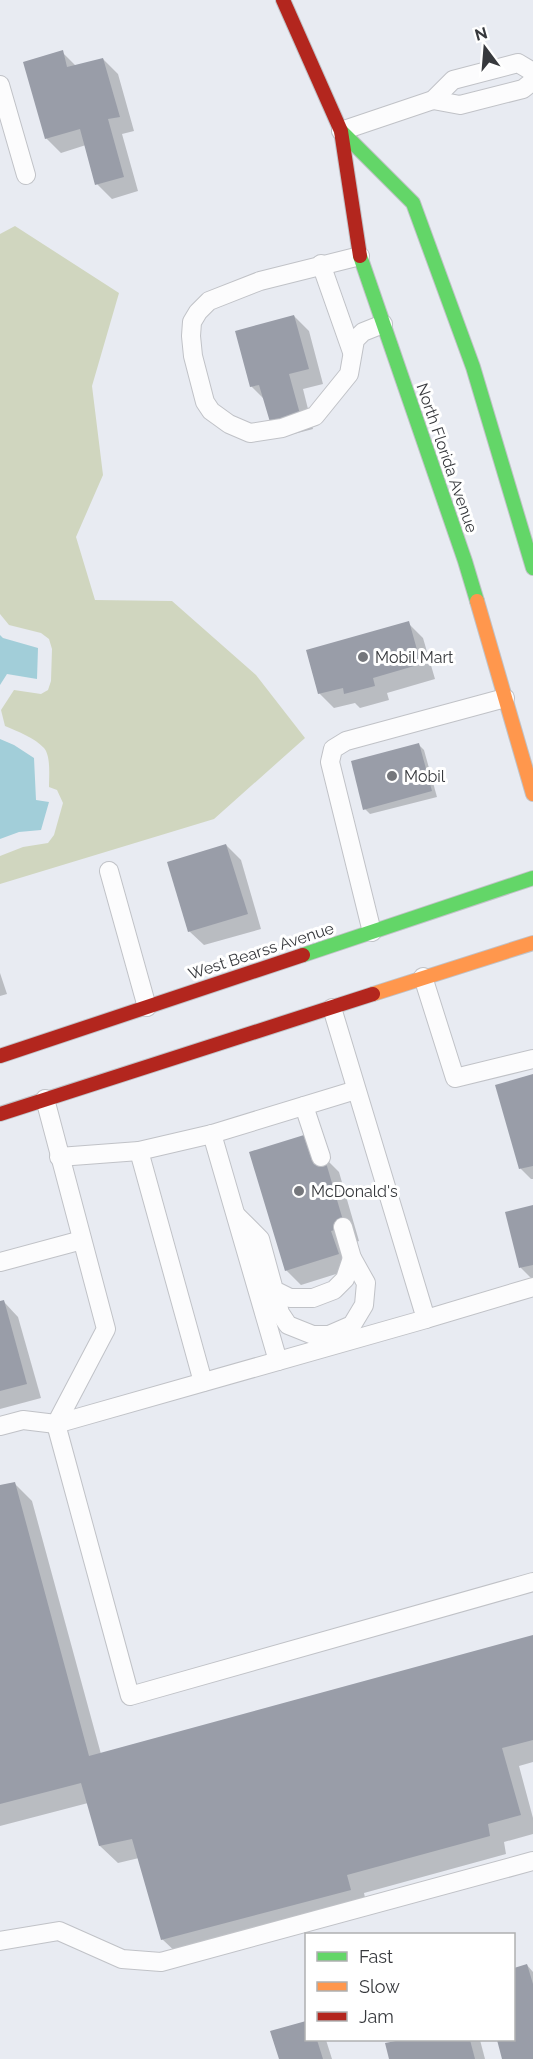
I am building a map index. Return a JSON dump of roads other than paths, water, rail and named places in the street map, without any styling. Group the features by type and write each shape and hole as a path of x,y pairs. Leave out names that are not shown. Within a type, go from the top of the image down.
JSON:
{"main road":[{"name":"North Florida Avenue","path":"283,0 341,131 360,256 465,561 533,794"},
{"name":"North Florida Avenue","path":"341,131 413,203 473,367 533,568"},
{"name":"West Bearss Avenue","path":"0,1056 533,878"},
{"path":"0,1114 533,943"}],"lane":[{"path":"341,131 433,100 453,80 518,63 533,72"},
{"path":"433,100 460,105 524,89 533,81"},
{"path":"0,85 26,175"},
{"path":"360,256 321,264 229,292 209,301 192,322 192,346 197,376 205,402 211,411 229,424 250,433 282,428 315,416 349,375 355,340 363,332 383,324"},
{"path":"321,264 352,352"},
{"path":"372,932 330,762 333,749 346,741 505,698"},
{"path":"109,871 147,1006"},
{"path":"423,978 455,1078 533,1059"},
{"path":"332,1008 426,1319"},
{"path":"59,1156 138,1151 212,1134 357,1090"},
{"path":"45,1100 106,1329 56,1424 130,1696 533,1582"},
{"path":"304,1106 321,1157"},
{"path":"212,1134 278,1361"},
{"path":"138,1151 203,1382"},
{"path":"235,1214 260,1239 280,1313 288,1325 313,1335 328,1335 352,1325 364,1305 366,1283 352,1258 343,1227"},
{"path":"0,1262 82,1240"},
{"path":"274,1290 290,1298 313,1298 334,1290 345,1279 352,1258"},
{"path":"0,1426 23,1420 56,1424 533,1287"},
{"path":"0,1941 59,1931 122,1959 161,1962 533,1861"}],"water":[{"path":"0,635 3,638 38,648 37,679 7,674 0,685"},
{"path":"0,739 34,758 36,800 49,802 41,830 19,832 0,839"}],"place":[{"name":"Mobil Mart","path":"363,657"},
{"name":"Mobil","path":"392,776"},
{"name":"McDonald's","path":"299,1191"}]}
